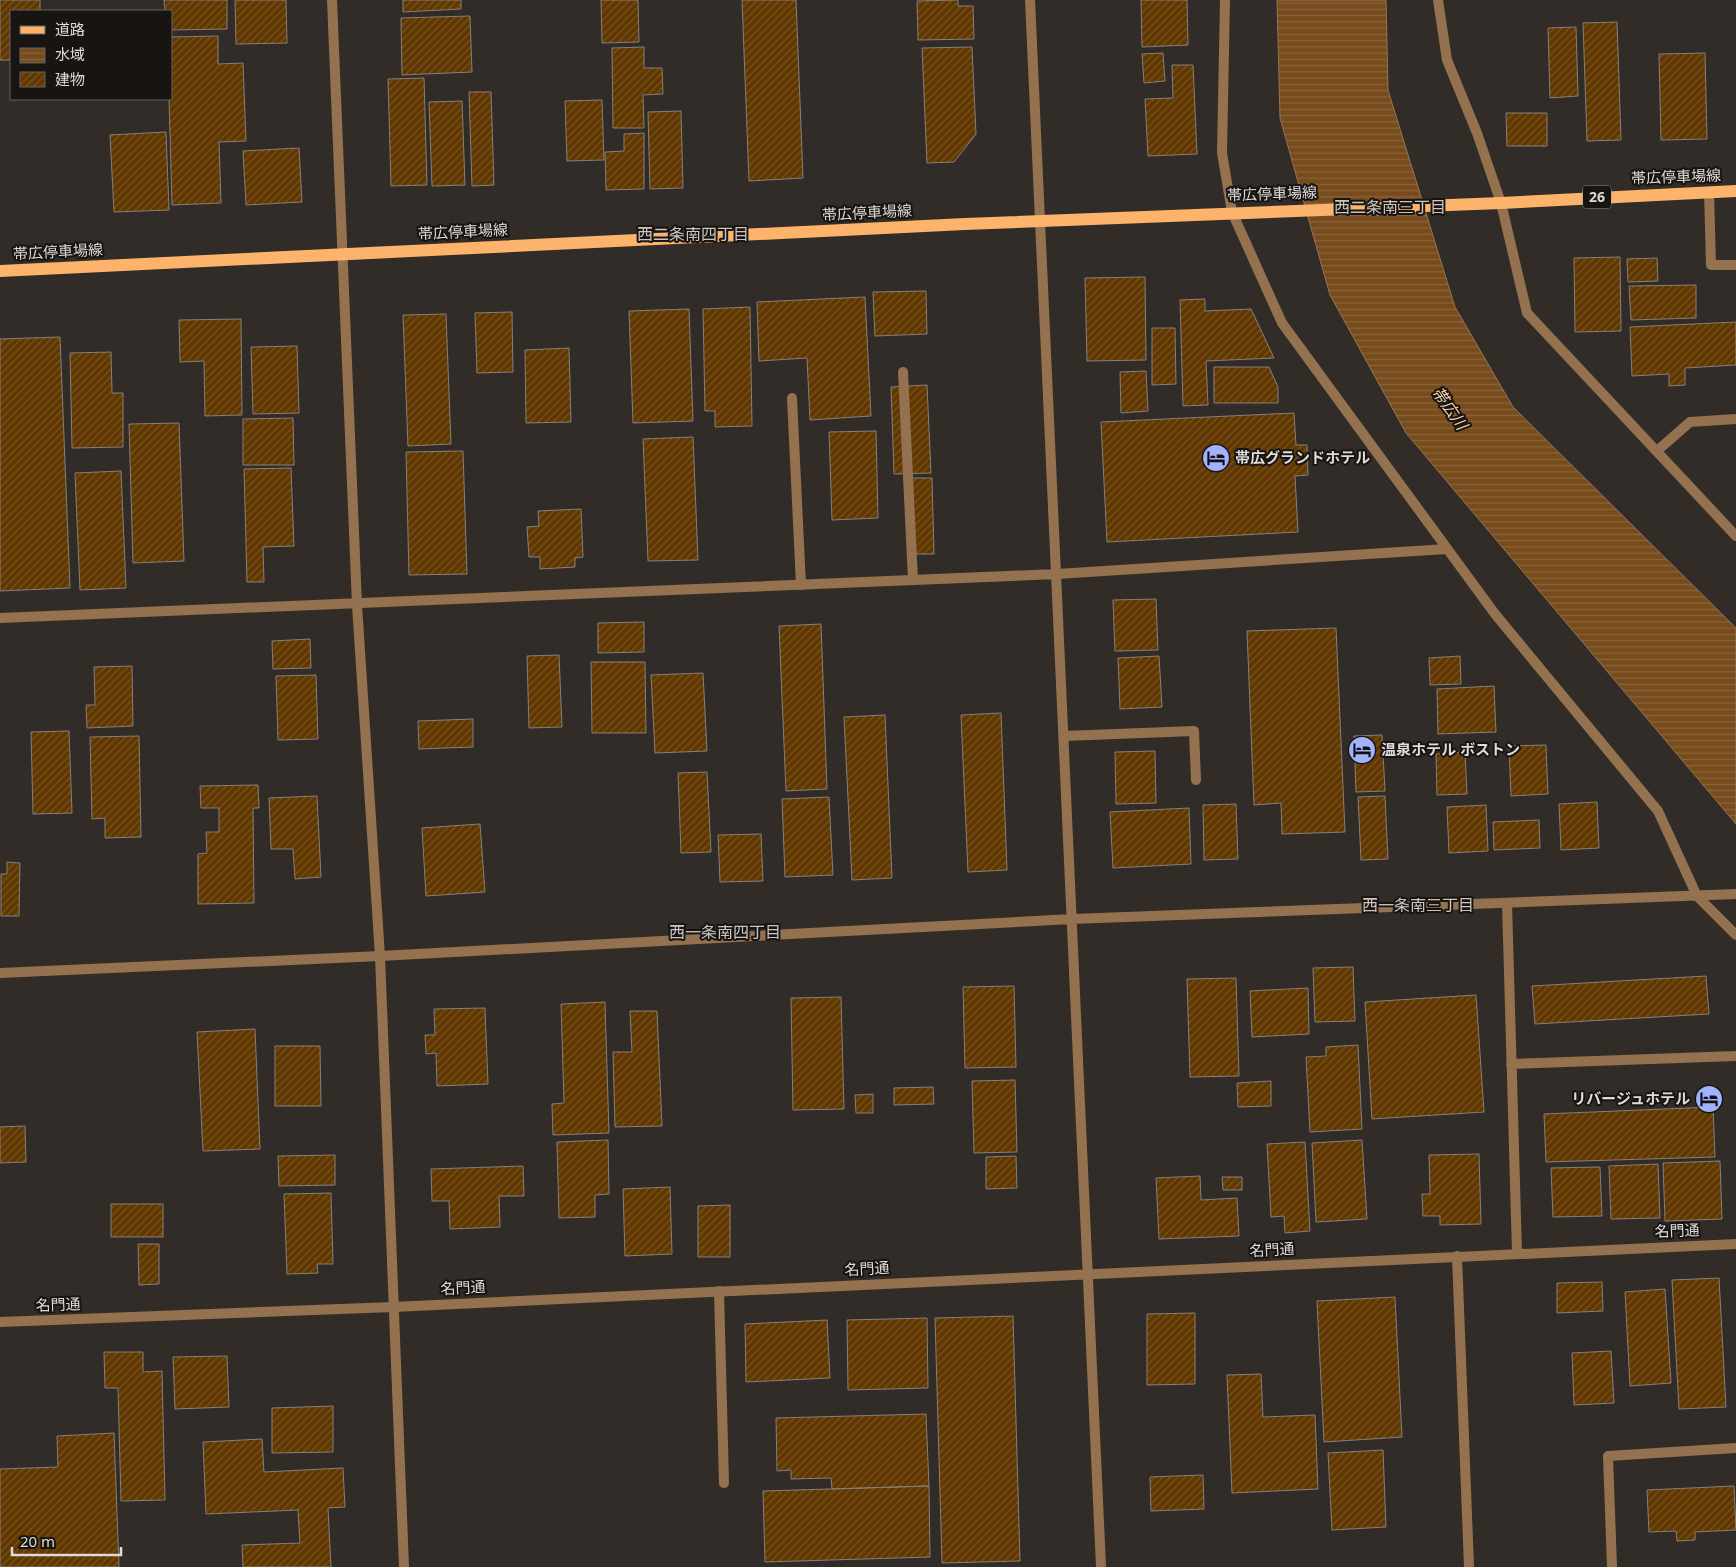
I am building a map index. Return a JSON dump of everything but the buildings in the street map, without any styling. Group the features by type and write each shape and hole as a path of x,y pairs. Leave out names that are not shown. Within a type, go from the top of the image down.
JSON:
{"main road":[{"name":"帯広停車場線","path":"0,271 1232,212 1501,203 1736,191"}],"street":[{"path":"332,0 344,255 356,604 380,956 404,1567"},
{"path":"1030,0 1038,221 1057,574 1101,1567"},
{"path":"1225,0 1222,154 1232,212 1282,322 1495,614 1658,811 1697,896 1736,936"},
{"path":"1438,0 1447,60 1477,133 1501,203 1527,313 1736,536"},
{"path":"1709,192 1711,265 1736,265"},
{"path":"903,372 913,580"},
{"path":"792,398 801,585"},
{"path":"1657,451 1690,422 1736,419"},
{"path":"0,618 1057,574 1448,549"},
{"path":"1064,736 1194,731 1196,780"},
{"path":"0,973 380,956 1072,919 1736,894"},
{"path":"1507,903 1517,1253"},
{"path":"1511,1064 1736,1056"},
{"name":"名門通","path":"0,1322 393,1307 1736,1244"},
{"path":"1457,1256 1469,1567"},
{"path":"719,1291 724,1483"},
{"path":"1612,1567 1608,1456 1736,1448"}],"water":[{"name":"帯広川","path":"1277,0 1386,0 1388,90 1455,307 1513,407 1736,628 1736,824 1406,433 1330,295 1280,118"}],"place":[{"name":"帯広グランドホテル","path":"1216,458"},
{"name":"温泉ホテル ボストン","path":"1362,750"},
{"name":"リバージュホテル","path":"1709,1099"}],"district":[{"name":"西二条南三丁目","path":"1390,207"},
{"name":"西二条南四丁目","path":"693,234"},
{"name":"西一条南三丁目","path":"1418,905"},
{"name":"西一条南四丁目","path":"725,932"}]}
